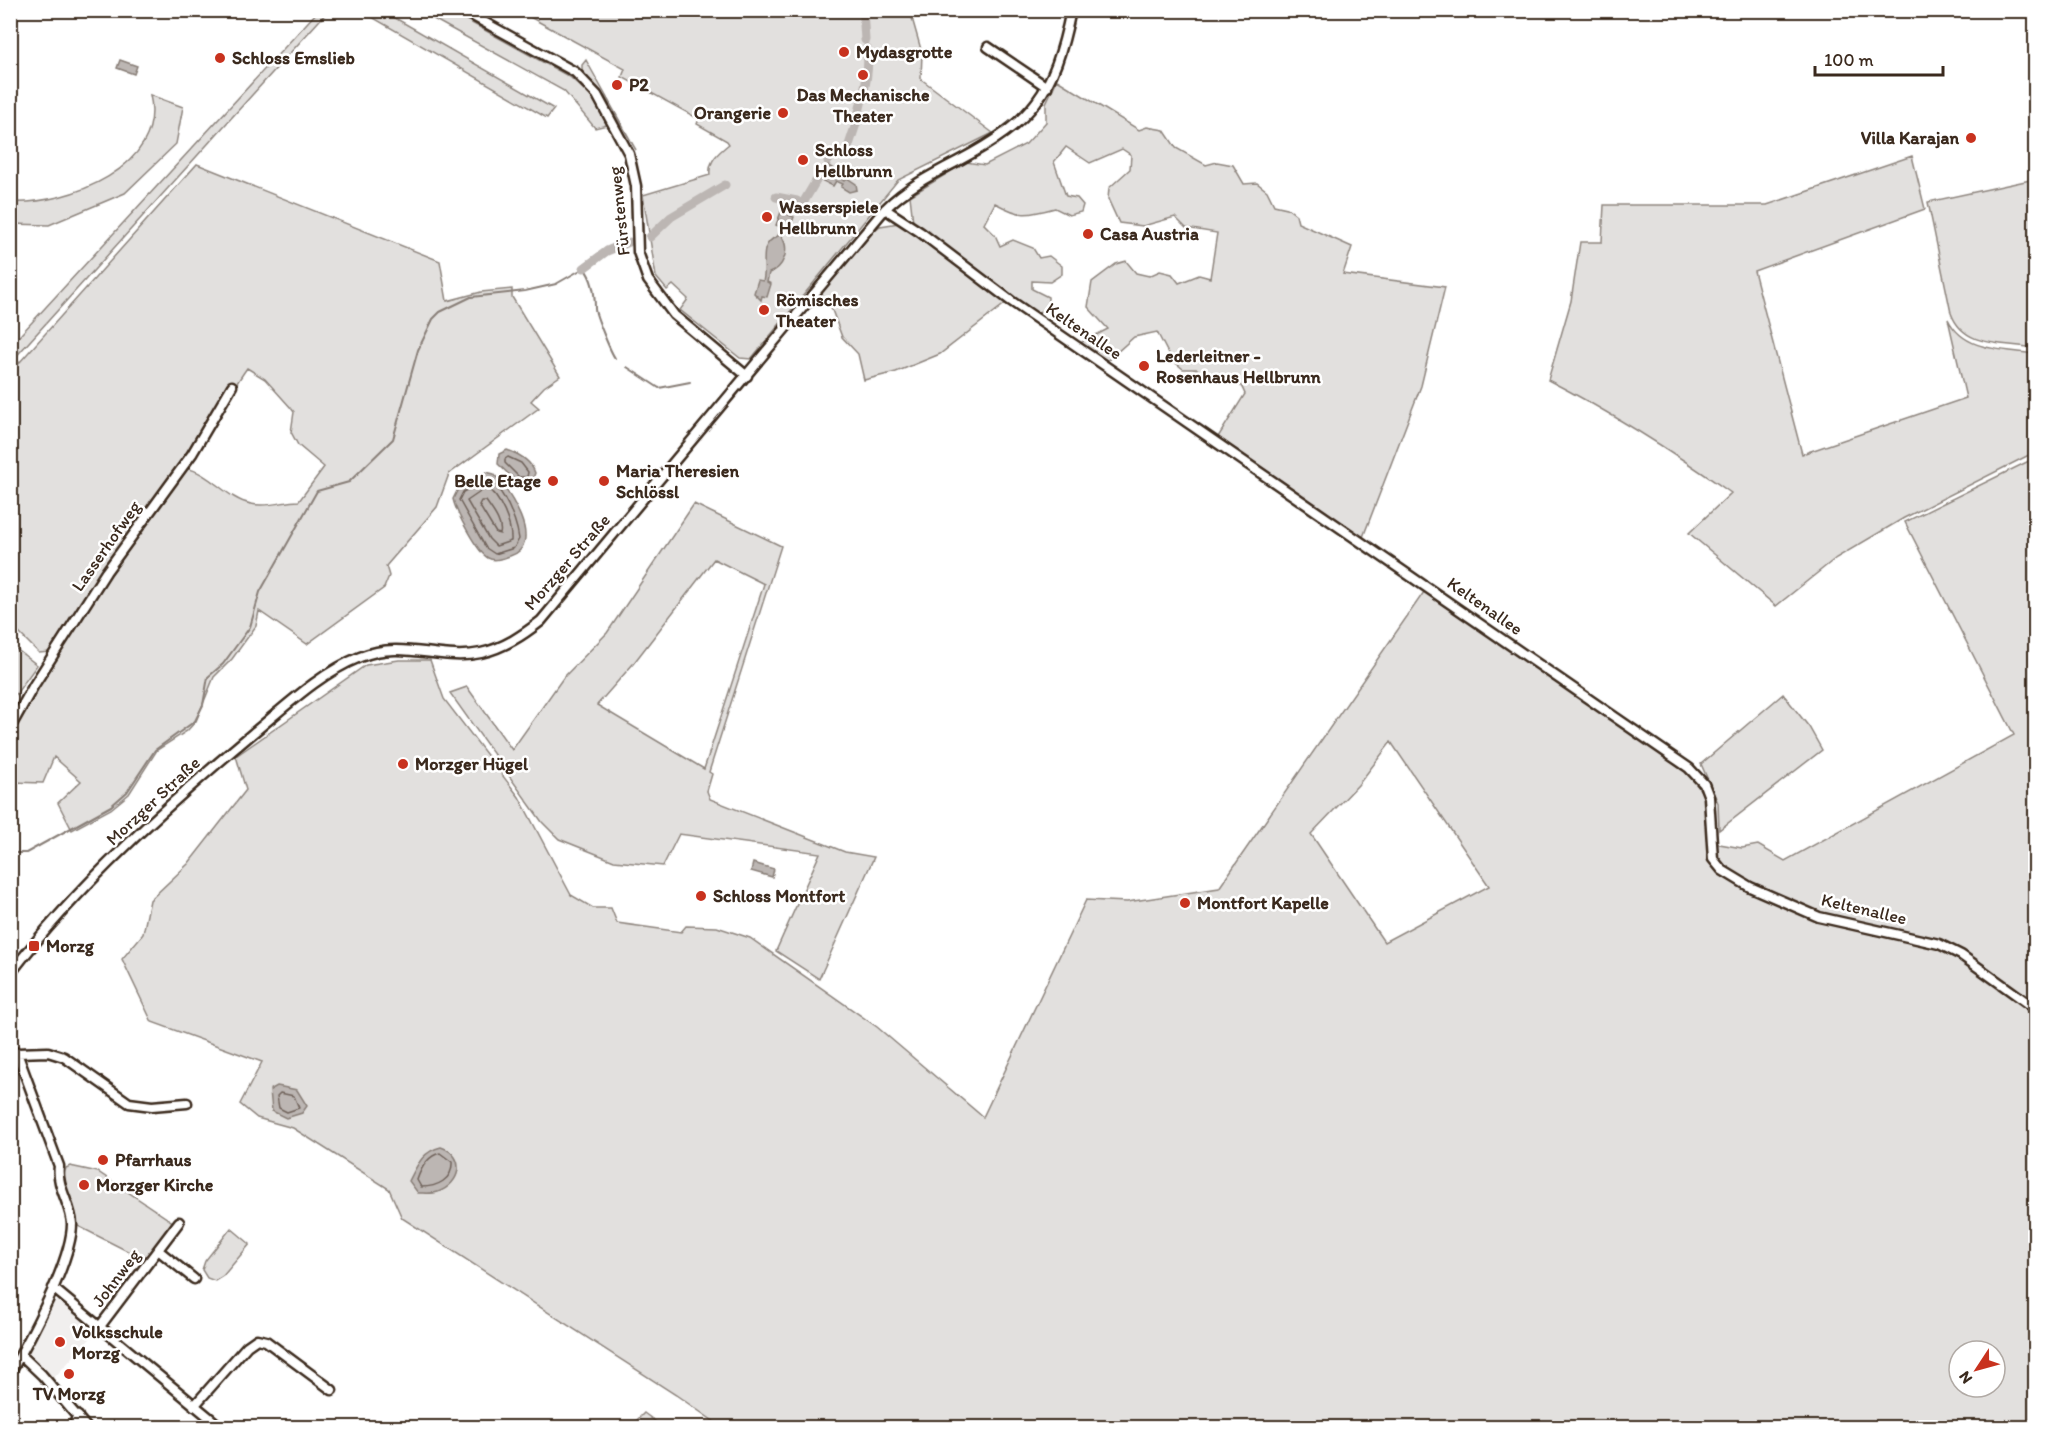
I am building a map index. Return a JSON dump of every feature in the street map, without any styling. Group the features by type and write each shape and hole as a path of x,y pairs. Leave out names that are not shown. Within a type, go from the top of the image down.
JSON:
{"street":[{"name":"Fürstenweg","path":"462,10 575,72 597,95 629,154 636,186 638,252 648,280 674,315 747,376"},
{"name":"Morzger Straße","path":"10,974 68,906 136,837 260,728 338,669 363,656 395,649 480,654 517,638 541,621 885,209 918,182 1009,131 1028,114 1047,87 1061,53 1071,10"},
{"path":"988,47 1047,87"},
{"name":"Keltenallee","path":"885,209 920,232 1011,301 1689,768 1704,784 1709,797 1713,859 1722,870 1749,887 1819,917 1940,944 1961,955 2036,1009"},
{"name":"Lasserhofweg","path":"10,728 34,685 106,572 192,454 232,386"},
{"path":"10,1373 53,1288 72,1224 58,1176 59,1166 14,1052 48,1052 64,1057 129,1103 152,1106 187,1103"},
{"name":"Johnweg","path":"101,1325 179,1222"},
{"name":"Johnweg","path":"158,1250 194,1279"},
{"path":"53,1288 101,1325 222,1428"},
{"path":"194,1406 247,1346 257,1339 266,1341 332,1390"},
{"path":"21,1355 87,1428"},
{"path":"72,1428 78,1416"}],"shaded area":[{"path":"372,10 383,11 554,109 547,118 370,16"},
{"path":"318,11 328,11 11,362 11,345"},
{"path":"419,11 450,11 570,77 594,99 607,125 595,128 564,91"},
{"path":"519,11 910,11 922,53 921,79 993,133 898,180 751,359 740,358 680,310 688,299 673,285 667,290 656,277 643,195 710,175 712,161 729,144 697,124 699,119 622,77 625,69"},
{"path":"586,60 636,150 605,97 582,71 582,65"},
{"path":"1057,80 1139,130 1147,127 1164,130 1176,148 1206,165 1217,162 1233,165 1244,184 1257,183 1267,191 1274,205 1287,208 1296,215 1298,223 1352,247 1343,274 1445,287 1421,386 1363,537 1218,437 1245,394 1240,384 1232,378 1223,377 1213,381 1197,369 1183,369 1171,359 1157,332 1134,337 1107,361 1078,344 1108,329 1088,307 1092,282 1116,264 1126,261 1136,273 1149,276 1160,271 1172,274 1179,283 1199,275 1210,278 1217,233 1186,228 1175,217 1143,226 1119,223 1108,199 1109,188 1130,169 1131,155 1122,149 1090,163 1066,147 1054,162 1066,196 1077,198 1083,205 1081,212 1069,215 1055,208 1024,214 1011,211 995,203 984,224 995,235 1000,246 1013,240 1033,248 1039,258 1049,256 1062,266 1062,274 1050,282 1032,281 1032,289 1048,297 1048,309 1035,313 913,222 910,196 966,162 985,165 1026,144 1046,122 1046,103"},
{"path":"150,95 183,107 176,144 125,193 49,225 11,224 11,202 59,197 85,188 108,177 129,161 143,143 151,120"},
{"path":"1912,156 1925,209 1754,271 1802,454 1966,398 1948,319 1955,330 1974,343 1986,347 2035,354 2035,452 1904,518 1836,558 1776,606 1689,533 1731,493 1641,433 1548,380 1571,301 1580,242 1602,242 1604,205 1767,205"},
{"path":"197,164 440,261 447,301 481,292 512,289 512,297 560,376 544,387 531,401 539,408 449,474 437,507 386,566 389,576 384,588 307,644 259,611 256,626 232,659 214,677 196,721 187,731 157,750 129,794 111,809 72,830 58,803 81,781 54,757 43,783 11,782 10,733 50,652 39,653 11,625 11,372","holes":["247,368 265,379 294,412 291,432 298,445 324,467 299,501 251,504 234,497 194,470 185,468"]},
{"path":"2035,179 2035,348 1986,342 1965,333 1957,325 1951,313 1928,202"},
{"path":"899,223 915,232 1006,303 940,354 896,372 864,380 858,354 842,337 829,302 809,308 869,235 880,226"},
{"path":"2035,458 2035,1427 722,1427 402,1218 389,1189 293,1128 257,1118 240,1104 262,1062 152,1022 122,959 143,934 150,900 188,864 246,790 236,756 366,665 399,660 430,660 444,699 519,797 571,895 593,908 611,908 617,923 681,932 686,926 717,927 750,938 877,1027 983,1117 1086,900 1127,902 1219,888 1426,589 1690,774 1704,796 1714,843 1742,848 1758,845 1785,861 2014,735 1905,522","holes":["1391,742 1489,886 1384,942 1311,834 1358,785"]},
{"path":"694,504 781,546 709,772 712,774 707,791 710,799 845,852 874,857 819,979 776,951 820,853 679,834 663,866 614,861 559,839 542,822 450,693 467,687 512,750 563,678 607,633","holes":["714,559 764,584 704,769 597,705 633,664"]},
{"path":"11,645 37,665 11,701"},
{"path":"1783,694 1809,727 1822,750 1719,830 1718,803 1701,764"},
{"path":"70,1166 98,1172 174,1223 147,1261 76,1225 63,1178 66,1168"},
{"path":"231,1228 250,1244 223,1276 215,1281 207,1278 202,1270 205,1261"},
{"name":"Volksschule Morzg","path":"63,1300 99,1329 52,1380 25,1354 53,1302"},
{"path":"644,1413 663,1427 630,1427"}],"water":[{"path":"120,60 137,66 134,74 117,68"},
{"path":"827,165 840,173 838,177 844,181 847,178 856,184 857,190 849,192 841,187 843,184 836,181 833,186 819,179"},
{"path":"788,207 791,208 789,215 794,217 789,230 785,229 782,237 785,247 784,258 774,271 769,273 767,282 771,284 767,297 762,296 761,300 754,293 758,280 763,281 765,250 771,240 778,236 781,227 776,225 781,212 786,214"},
{"path":"507,450 520,456 531,465 535,473 532,481 517,482 498,464 499,454"},
{"path":"486,472 494,474 515,504 524,529 525,541 520,550 496,560 488,558 478,548 462,522 453,499 458,489"},
{"path":"753,863 774,869 772,877 751,871"},
{"path":"277,1086 297,1090 307,1106 302,1113 286,1118 272,1111 270,1090"},
{"path":"441,1147 449,1151 458,1163 456,1177 446,1188 438,1192 418,1193 409,1181 412,1175 425,1155"}],"waterway":[{"path":"863,10 865,40"},
{"path":"858,116 867,74 867,48"},
{"path":"828,161 832,156 846,154 857,121"},
{"path":"803,203 816,181"},
{"path":"650,237 671,217 725,185"},
{"path":"776,197 797,201"},
{"path":"584,268 607,251 629,242"},
{"path":"10,853 26,853 111,806 127,792 155,750 195,721 203,705 208,677 223,664 250,627 260,592 317,491 349,482 393,439 418,350 433,319 440,312 471,297 525,291 556,284 584,268 591,282 598,318 615,358"},
{"path":"627,367 659,388 690,382"}],"place":[{"name":"Mydasgrotte","path":"844,52"},
{"name":"Schloss Emslieb","path":"220,58"},
{"name":"Das Mechanische Theater","path":"863,75"},
{"name":"P2","path":"617,85"},
{"name":"Orangerie","path":"783,113"},
{"name":"Villa Karajan","path":"1971,138"},
{"name":"Schloss Hellbrunn","path":"803,160"},
{"name":"Wasserspiele Hellbrunn","path":"767,217"},
{"name":"Casa Austria","path":"1088,234"},
{"name":"Römisches Theater","path":"764,310"},
{"name":"Lederleitner - Rosenhaus Hellbrunn","path":"1144,366"},
{"name":"Belle Etage","path":"553,481"},
{"name":"Maria Theresien Schlössl","path":"604,481"},
{"name":"Morzger Hügel","path":"403,764"},
{"name":"Schloss Montfort","path":"701,896"},
{"name":"Montfort Kapelle","path":"1185,903"},
{"name":"Morzg","path":"34,946"},
{"name":"Pfarrhaus","path":"103,1160"},
{"name":"Morzger Kirche","path":"84,1185"},
{"name":"Volksschule Morzg","path":"60,1342"},
{"name":"TV Morzg","path":"69,1374"}]}
